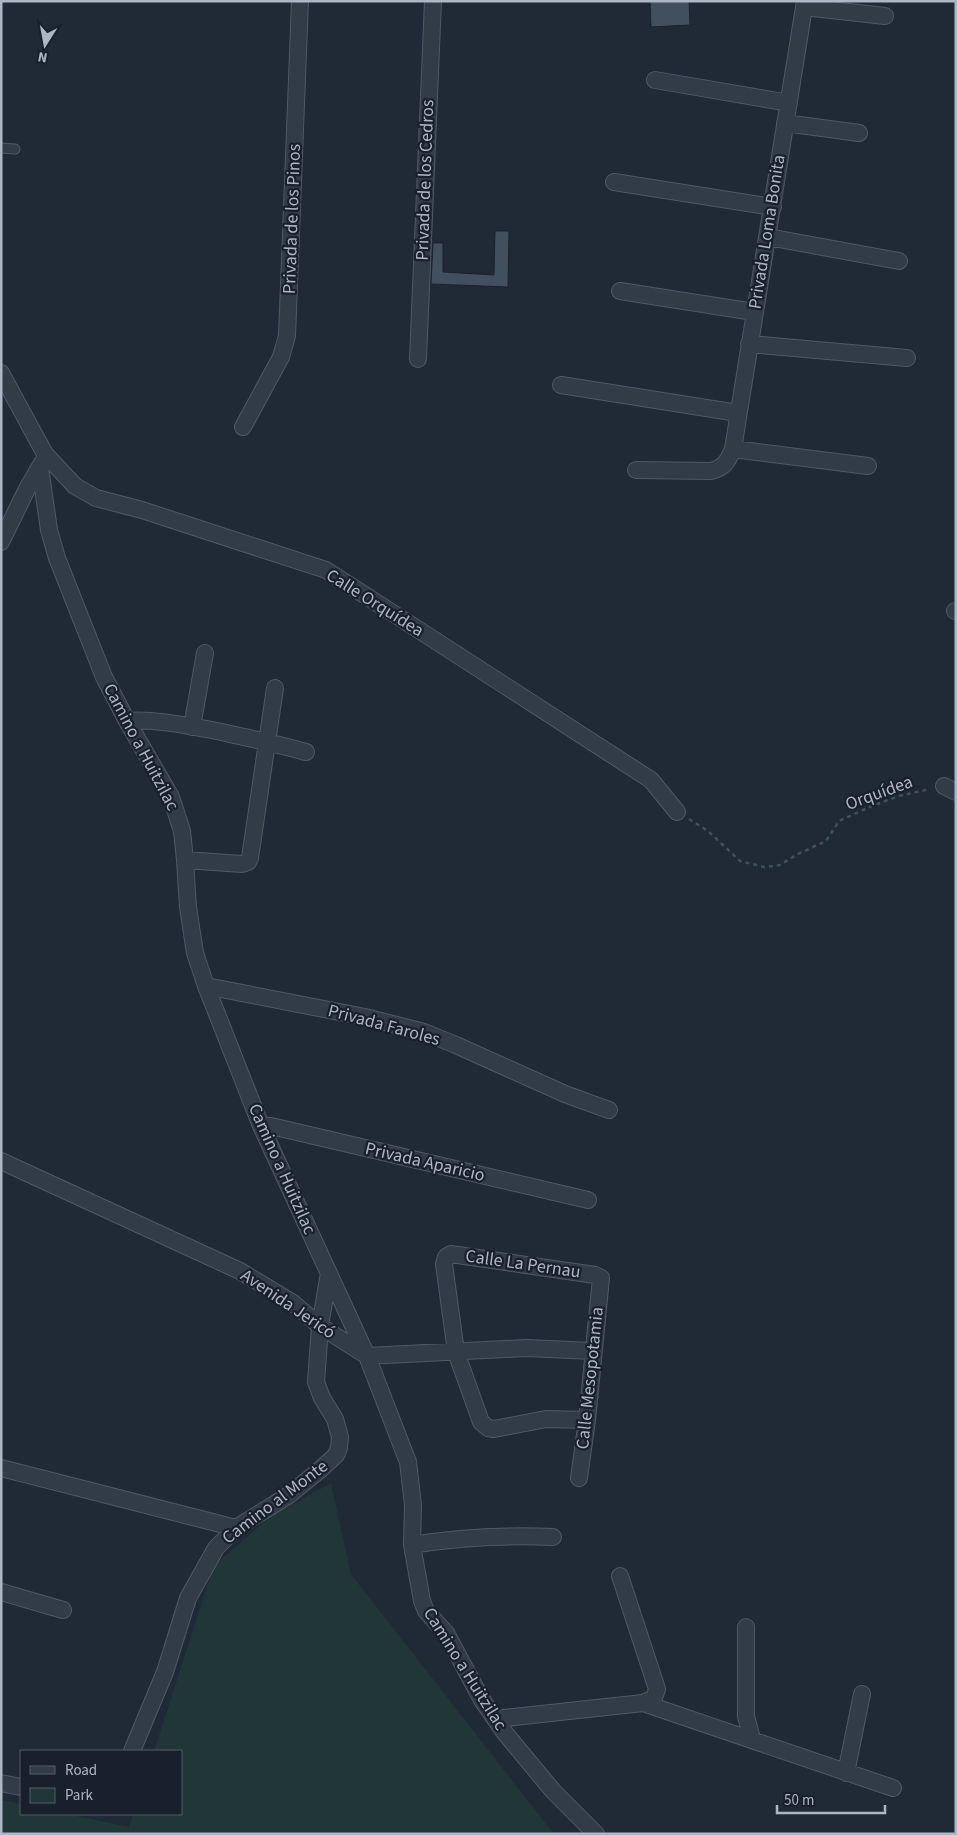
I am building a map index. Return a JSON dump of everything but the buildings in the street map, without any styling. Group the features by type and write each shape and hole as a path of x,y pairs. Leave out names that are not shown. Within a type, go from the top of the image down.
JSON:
{"street":[{"name":"Privada de los Pinos","path":"243,427 281,357 287,336 300,1"},
{"name":"Privada de los Cedros","path":"418,359 433,1"},
{"path":"804,4 885,16"},
{"name":"Privada Loma Bonita","path":"730,456 768,236 804,4"},
{"path":"655,80 788,103"},
{"path":"785,123 859,133"},
{"path":"614,182 772,208"},
{"path":"768,236 899,260"},
{"path":"620,291 754,312"},
{"path":"749,344 907,358"},
{"path":"1,373 43,460 1,542"},
{"path":"561,385 738,413"},
{"path":"636,470 711,471 718,469 730,456 868,466"},
{"name":"Camino a Huitzilac","path":"43,460 49,530 57,558 104,677 127,721 172,797 182,831 188,907 194,944 206,986 261,1126 367,1356 408,1462 412,1506 412,1546 422,1601 426,1611 446,1633 482,1700 495,1719 553,1791 595,1833"},
{"name":"Calle Orquídea","path":"43,460 74,486 96,498 142,510 326,570 651,780 676,812"},
{"path":"192,727 205,653"},
{"path":"185,860 242,864 248,862 274,688"},
{"path":"127,721 149,720 192,727 267,741 306,752"},
{"name":"Privada Faroles","path":"206,986 365,1017 424,1032 456,1044 565,1094 609,1110"},
{"name":"Privada Aparicio","path":"261,1126 270,1126 588,1200"},
{"name":"Avenida Jericó","path":"1,1161 240,1271 293,1303 320,1326 367,1356"},
{"name":"Calle La Pernau","path":"456,1352 444,1264 446,1257 451,1254 595,1275 601,1278"},
{"name":"Camino al Monte","path":"132,1750 165,1672 188,1598 216,1548 236,1528 289,1495 336,1455 339,1448 340,1437 335,1419 322,1398 316,1375 320,1326 329,1273"},
{"name":"Calle Mesopotamia","path":"579,1478 587,1420 601,1278"},
{"path":"367,1356 526,1348 593,1351"},
{"path":"456,1352 481,1422 488,1428 546,1419 587,1420"},
{"path":"2,1468 236,1528"},
{"path":"412,1546 450,1539 510,1535 553,1537"},
{"path":"495,1719 643,1703 654,1698 658,1690 620,1576"},
{"path":"1,1592 63,1610"},
{"path":"746,1627 746,1716 752,1739"},
{"path":"846,1773 862,1694"},
{"path":"643,1703 893,1788"},
{"path":"1,1783 20,1787"}],"lane":[{"path":"1,148 15,149"}],"path":[{"name":"Orquídea","path":"676,812 708,831 740,861 764,867 780,865 826,841 839,821 872,806 899,796 950,789"}],"green space":[{"path":"331,1483 351,1574 554,1834 1,1834 1,1800 20,1804 20,1815 72,1815 129,1827 133,1815 182,1815 182,1750 154,1750 214,1565 273,1515"}]}
